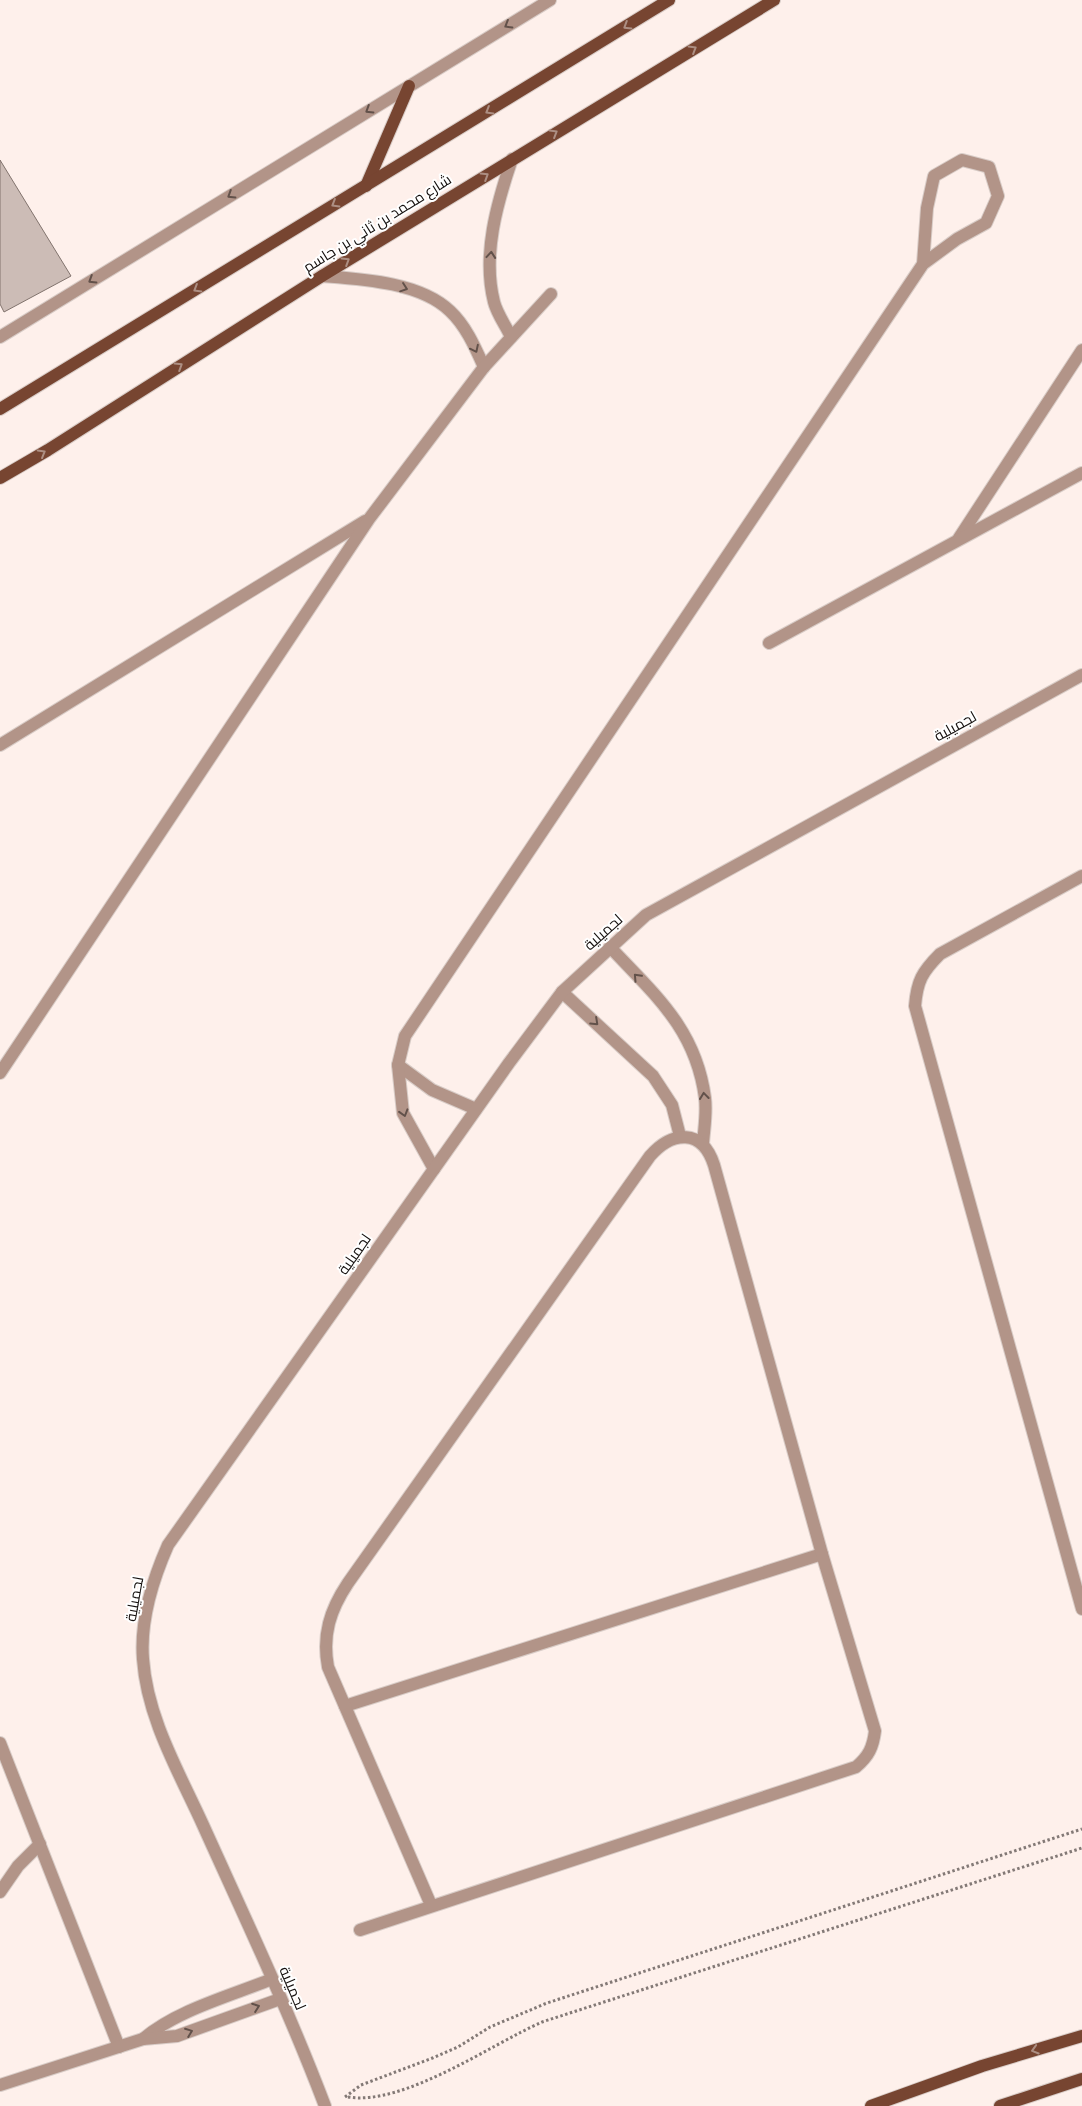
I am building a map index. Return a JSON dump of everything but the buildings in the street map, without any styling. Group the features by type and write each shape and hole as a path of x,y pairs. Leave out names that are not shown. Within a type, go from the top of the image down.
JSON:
{"main road":[{"path":"0,409 669,0"},
{"name":"شارع محمد بن ثاني بن جاسم","path":"0,478 48,450 322,276 774,0"},
{"path":"366,186 409,86"},
{"path":"871,2106 982,2066 1082,2036"},
{"path":"1000,2106 1082,2079"}],"street":[{"path":"0,337 550,0"},
{"path":"511,337 494,303 490,268 493,230 500,194 512,159"},
{"path":"434,1170 403,1113 398,1065 405,1036 923,264 957,239 986,223 998,196 989,167 962,160 934,176 927,208 923,264"},
{"path":"322,276 382,281 430,298 450,310 466,330 484,367"},
{"path":"0,1073 369,519 484,367 551,294"},
{"path":"957,541 1082,350"},
{"path":"769,643 1082,473"},
{"path":"0,745 369,519"},
{"name":"لجميلية","path":"325,2106 272,1979 153,1713 143,1658 147,1612 152,1585 168,1545 476,1109 562,992 646,915 1082,675"},
{"path":"1082,876 940,954 926,968 917,986 915,1006 1082,1610"},
{"path":"610,947 665,1006 689,1040 700,1071 705,1099 703,1144"},
{"path":"562,992 653,1076 672,1105 680,1136"},
{"path":"398,1065 432,1090 476,1109"},
{"path":"360,1930 431,1905 856,1767 867,1758 874,1745 875,1731 822,1554 714,1165 710,1153 703,1144 692,1138 680,1136 669,1139 650,1156 338,1598 326,1633 325,1651 328,1667 431,1905"},
{"path":"345,1706 822,1554"},
{"path":"0,1743 120,2047"},
{"path":"0,1892 18,1866 40,1844"},
{"path":"143,2039 172,2019 272,1979"},
{"path":"0,2085 143,2039 177,2036 280,1999"}],"path":[{"path":"1082,1829 547,2002 490,2027 458,2047 361,2085 347,2096 376,2097 416,2084 473,2059 542,2022 1082,1848"}]}
